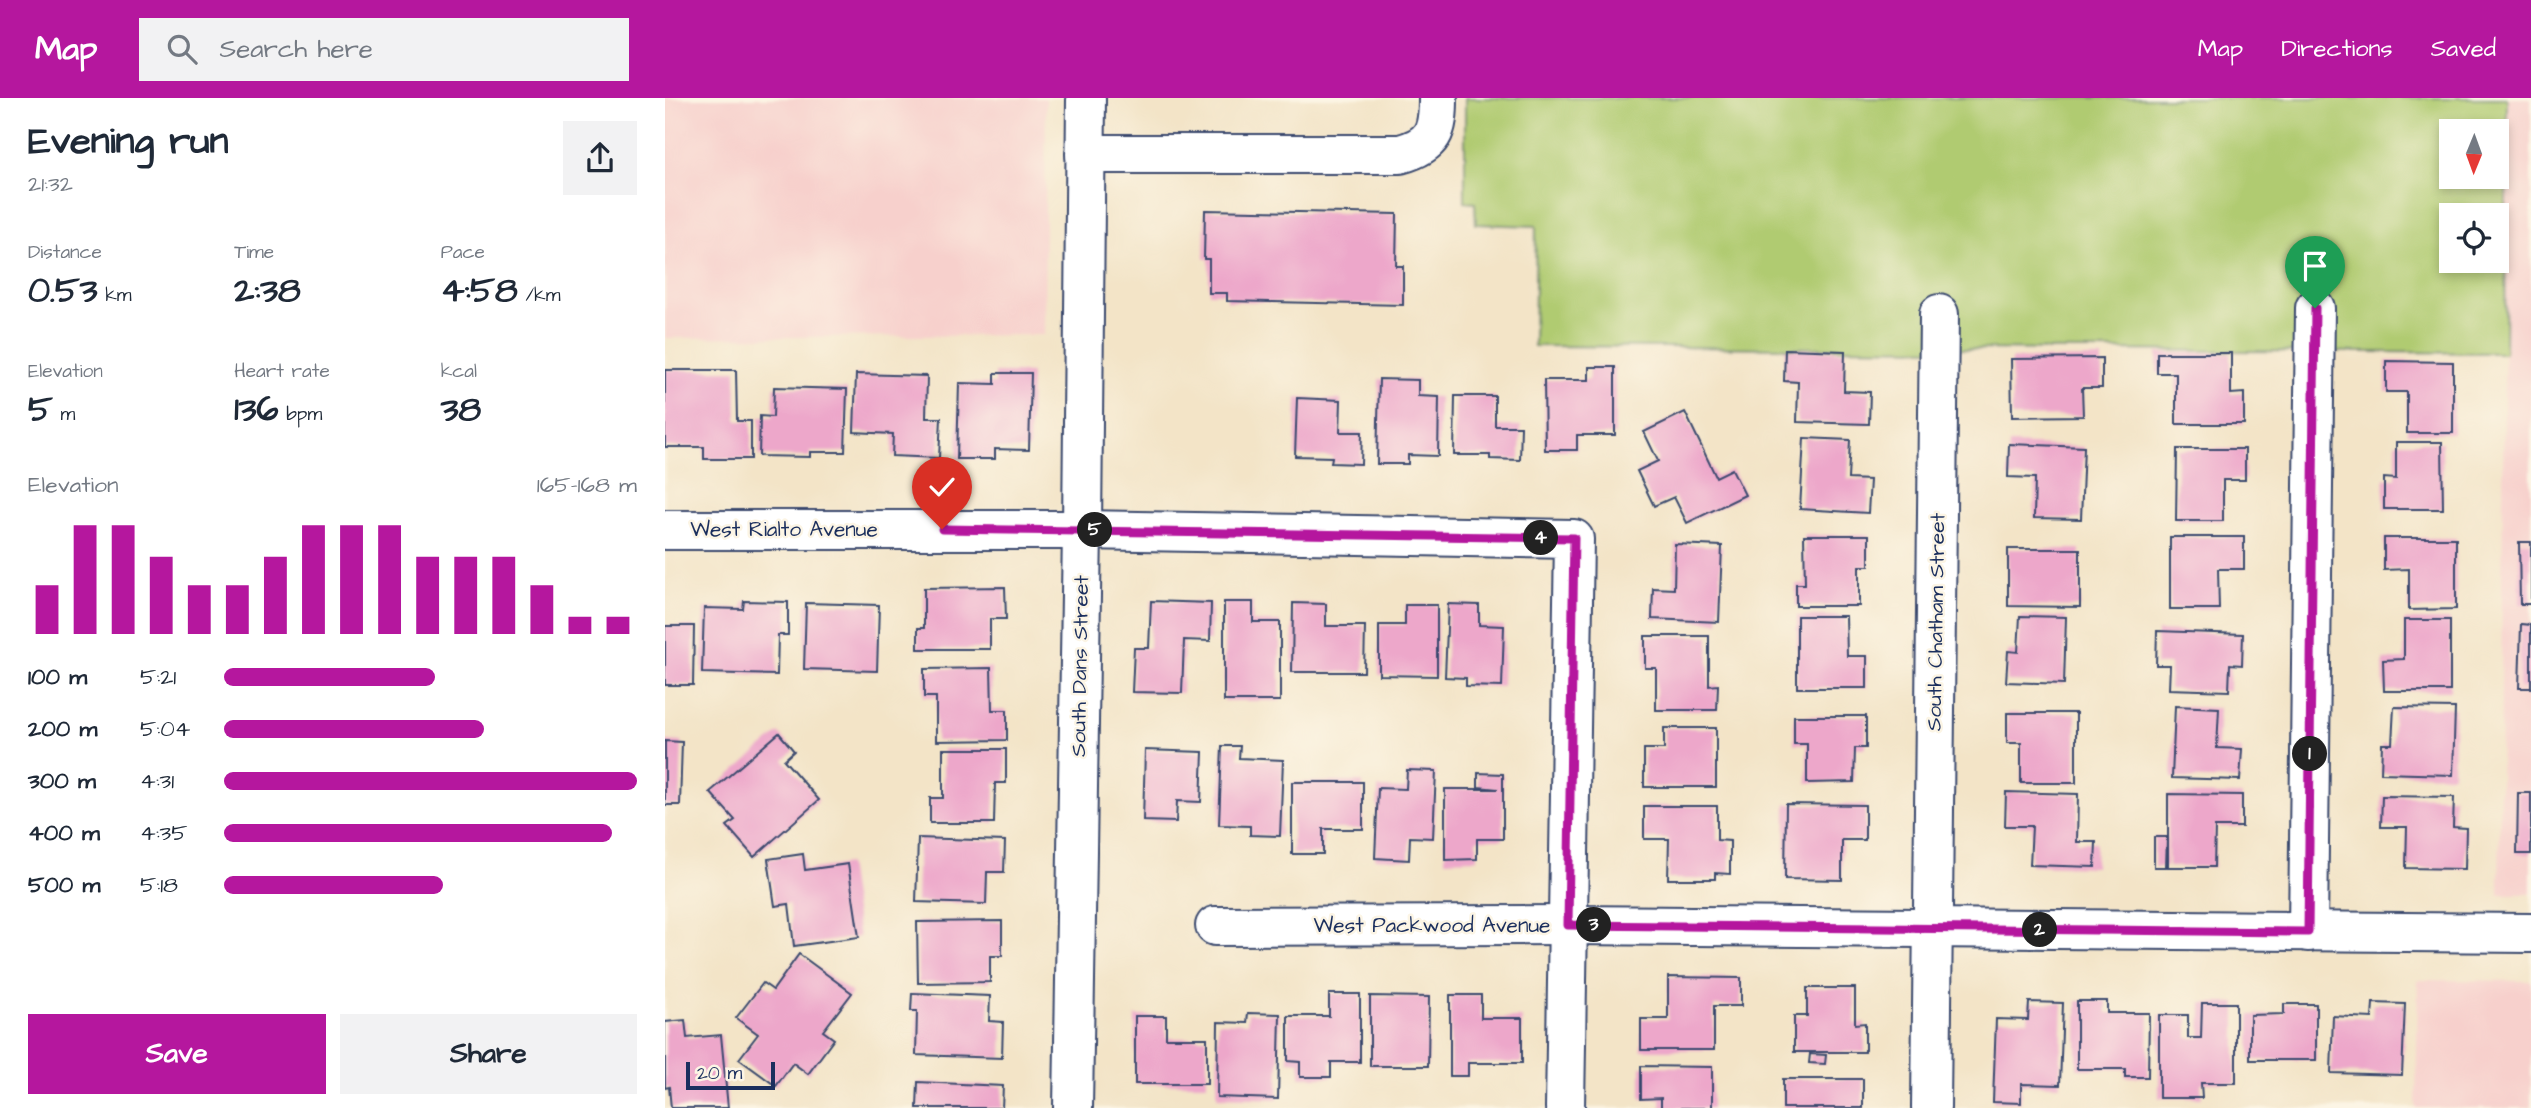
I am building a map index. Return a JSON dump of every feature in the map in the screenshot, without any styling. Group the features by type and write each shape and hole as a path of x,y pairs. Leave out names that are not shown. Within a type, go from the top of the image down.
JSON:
{"street":[{"name":"South Dans Street","path":"1073,1108 1086,98"},
{"path":"1085,154 1401,154 1422,146 1431,137 1437,128 1439,98"},
{"path":"2308,932 2315,308"},
{"name":"South Chatham Street","path":"1931,1108 1939,314"},
{"name":"West Rialto Avenue","path":"665,530 1082,530 1574,538 1568,925"},
{"path":"1565,1108 1568,925"},
{"name":"West Packwood Avenue","path":"1215,926 1568,925 2531,933"}],"shaded area":[{"path":"665,98 1046,98 1044,335 665,338"},
{"path":"2507,98 2531,98 2531,894 2499,894 2505,273 2509,273 2509,203 2506,203 2506,189 2509,189 2509,119 2507,119"},
{"path":"2418,980 2531,981 2531,1108 2416,1108"}],"green space":[{"path":"1465,98 2507,98 2507,119 2439,119 2439,189 2506,189 2506,203 2439,203 2439,273 2506,273 2505,353 1534,346 1536,226 1476,224 1475,203 1465,202"}],"building":[{"path":"1205,210 1397,214 1396,266 1403,266 1403,305 1227,301 1227,293 1209,293 1209,259 1204,259"},
{"path":"1785,349 1845,351 1844,391 1870,392 1869,424 1797,422 1798,382 1784,381"},
{"path":"2157,353 2231,353 2231,394 2244,393 2244,424 2176,424 2176,373 2157,373"},
{"path":"2102,358 2102,388 2082,388 2083,416 2012,417 2011,359"},
{"path":"2386,361 2453,362 2453,433 2407,433 2407,392 2386,392"},
{"path":"1589,367 1615,367 1615,435 1577,435 1577,450 1545,450 1544,380 1589,380"},
{"path":"665,370 736,370 737,421 751,421 751,459 704,459 704,447 665,447"},
{"path":"995,373 1031,373 1029,450 995,449 995,459 957,459 959,383 995,384"},
{"path":"856,374 927,376 926,418 941,418 939,458 892,456 893,434 854,432"},
{"path":"1379,379 1418,380 1418,396 1439,397 1438,456 1408,455 1408,464 1377,464"},
{"path":"774,387 847,389 845,452 810,452 810,457 759,456 760,416 773,417"},
{"path":"1455,396 1495,396 1495,426 1521,426 1520,460 1490,459 1490,455 1454,455"},
{"path":"1297,398 1341,400 1340,432 1362,432 1361,464 1331,463 1332,457 1295,456"},
{"path":"1685,412 1716,477 1732,469 1745,495 1687,523 1674,497 1654,506 1637,471 1658,461 1644,432"},
{"path":"1804,438 1850,440 1848,479 1870,480 1868,513 1800,509"},
{"path":"2396,442 2442,442 2443,509 2384,509 2384,478 2396,479"},
{"path":"2009,444 2084,447 2081,519 2034,518 2035,478 2008,477"},
{"path":"2177,449 2245,449 2245,480 2223,480 2223,521 2176,521"},
{"path":"1804,535 1869,535 1869,566 1859,566 1859,606 1796,606 1796,584 1805,584"},
{"path":"2170,537 2244,537 2244,569 2218,569 2219,609 2170,609"},
{"path":"2384,538 2456,538 2456,609 2409,610 2409,569 2384,570"},
{"path":"2519,542 2531,542 2531,604 2520,604"},
{"path":"1675,544 1722,546 1719,622 1652,619 1653,588 1674,589"},
{"path":"2008,549 2080,549 2080,607 2008,606"},
{"path":"1005,587 1006,619 990,619 990,649 918,649 918,628 924,628 924,588"},
{"path":"744,601 788,602 788,635 778,635 777,675 702,673 704,608 743,609"},
{"path":"1151,601 1211,603 1210,641 1184,640 1182,693 1132,692 1134,648 1149,648"},
{"path":"1224,602 1253,602 1253,622 1280,622 1280,701 1224,701"},
{"path":"806,603 879,605 877,671 804,669"},
{"path":"1293,603 1326,604 1326,626 1365,626 1364,672 1292,672"},
{"path":"1448,604 1479,605 1479,625 1504,626 1502,687 1466,686 1466,678 1445,677"},
{"path":"1405,605 1437,605 1437,676 1379,675 1379,625 1405,625"},
{"path":"1797,616 1846,616 1847,656 1867,656 1867,688 1797,688"},
{"path":"2020,616 2066,617 2064,684 2006,682 2008,651 2018,652"},
{"path":"2404,620 2450,620 2450,691 2384,691 2383,660 2404,659"},
{"path":"2521,624 2531,625 2531,688 2519,688"},
{"path":"665,626 694,626 693,685 665,685"},
{"path":"2157,631 2243,634 2242,665 2230,664 2229,691 2169,689 2170,665 2156,665"},
{"path":"1645,636 1709,636 1709,686 1718,685 1717,710 1656,710 1656,668 1645,668"},
{"path":"991,668 992,710 1007,710 1007,740 936,741 936,697 924,697 924,669"},
{"path":"2175,706 2219,708 2217,748 2242,749 2240,780 2172,778"},
{"path":"2394,707 2455,708 2453,775 2381,773 2382,744 2392,744"},
{"path":"2007,713 2076,713 2076,783 2021,783 2021,743 2007,743"},
{"path":"1794,716 1866,716 1866,748 1855,748 1854,782 1807,783 1807,744 1794,744"},
{"path":"1664,728 1716,728 1716,787 1644,787 1644,749 1664,749"},
{"path":"779,733 794,751 784,760 819,800 754,857 727,826 735,820 710,792"},
{"path":"665,741 682,742 680,805 665,805"},
{"path":"1222,746 1240,746 1239,758 1283,760 1280,836 1250,835 1250,826 1219,825"},
{"path":"943,749 1006,749 1006,783 995,783 994,823 930,823 930,798 943,798"},
{"path":"1145,750 1203,752 1201,802 1177,801 1176,822 1143,821"},
{"path":"1407,770 1436,771 1433,838 1410,837 1409,860 1375,858 1378,788 1406,789"},
{"path":"1478,773 1503,774 1503,839 1477,839 1477,859 1445,860 1445,789 1498,789 1478,787"},
{"path":"1292,782 1363,782 1363,829 1323,829 1323,854 1292,854"},
{"path":"2006,792 2078,794 2077,842 2096,842 2095,867 2030,865 2032,826 2005,826"},
{"path":"2518,793 2531,793 2531,854 2517,854"},
{"path":"2168,794 2242,795 2242,827 2215,827 2214,867 2168,867"},
{"path":"2382,796 2454,797 2453,827 2466,828 2465,869 2406,868 2407,827 2381,827"},
{"path":"1786,804 1865,805 1865,840 1842,840 1842,880 1785,879"},
{"path":"1644,806 1717,806 1717,840 1730,841 1730,874 1715,873 1715,879 1668,879 1669,839 1644,839"},
{"path":"2154,837 2167,837 2166,867 2154,867"},
{"path":"918,838 1005,841 1004,872 987,872 986,904 916,902"},
{"path":"803,854 805,870 848,864 859,937 794,946 789,904 775,906 768,859"},
{"path":"1002,921 1002,956 990,956 990,982 918,983 917,922"},
{"path":"799,954 852,993 823,1031 834,1039 808,1074 793,1063 776,1086 739,1059 758,1034 736,1018 763,983 773,990"},
{"path":"1668,977 1741,978 1741,1006 1714,1006 1714,1050 1641,1050 1641,1019 1668,1019"},
{"path":"1807,988 1855,988 1855,1024 1865,1023 1865,1052 1794,1052 1794,1016 1807,1016"},
{"path":"912,993 990,996 989,1021 1003,1022 1002,1058 916,1055 917,1011 911,1011"},
{"path":"1329,994 1360,994 1360,1062 1331,1062 1331,1077 1300,1077 1300,1062 1288,1061 1288,1016 1329,1016"},
{"path":"1450,995 1481,995 1481,1018 1522,1018 1522,1063 1468,1063 1468,1076 1450,1076"},
{"path":"1370,996 1429,997 1428,1066 1370,1066"},
{"path":"2077,1001 2107,1001 2107,1013 2149,1013 2148,1077 2125,1077 2125,1069 2077,1069"},
{"path":"2029,1002 2063,1003 2060,1085 2021,1084 2021,1103 1993,1102 1996,1019 2028,1020"},
{"path":"2202,1003 2236,1003 2236,1083 2201,1083 2202,1098 2159,1098 2159,1015 2188,1015 2188,1038 2201,1038"},
{"path":"2373,1003 2405,1004 2402,1075 2331,1073 2333,1016 2372,1018"},
{"path":"2284,1004 2316,1004 2316,1060 2250,1060 2250,1015 2284,1014"},
{"path":"1248,1013 1280,1014 1278,1099 1217,1097 1218,1022 1247,1023"},
{"path":"1135,1016 1166,1016 1166,1038 1207,1038 1207,1084 1135,1084"},
{"path":"685,1020 687,1038 721,1035 728,1108 671,1108 669,1087 665,1088 665,1022"},
{"path":"1810,1054 1826,1055 1825,1064 1809,1063"},
{"path":"1641,1066 1712,1067 1712,1108 1661,1108 1661,1098 1641,1099"},
{"path":"1783,1079 1863,1079 1863,1108 1783,1108"},
{"path":"918,1082 1003,1086 1002,1108 917,1108"}],"route":[{"path":"942,529 1574,538 1568,925 2308,932 2315,308"}]}
